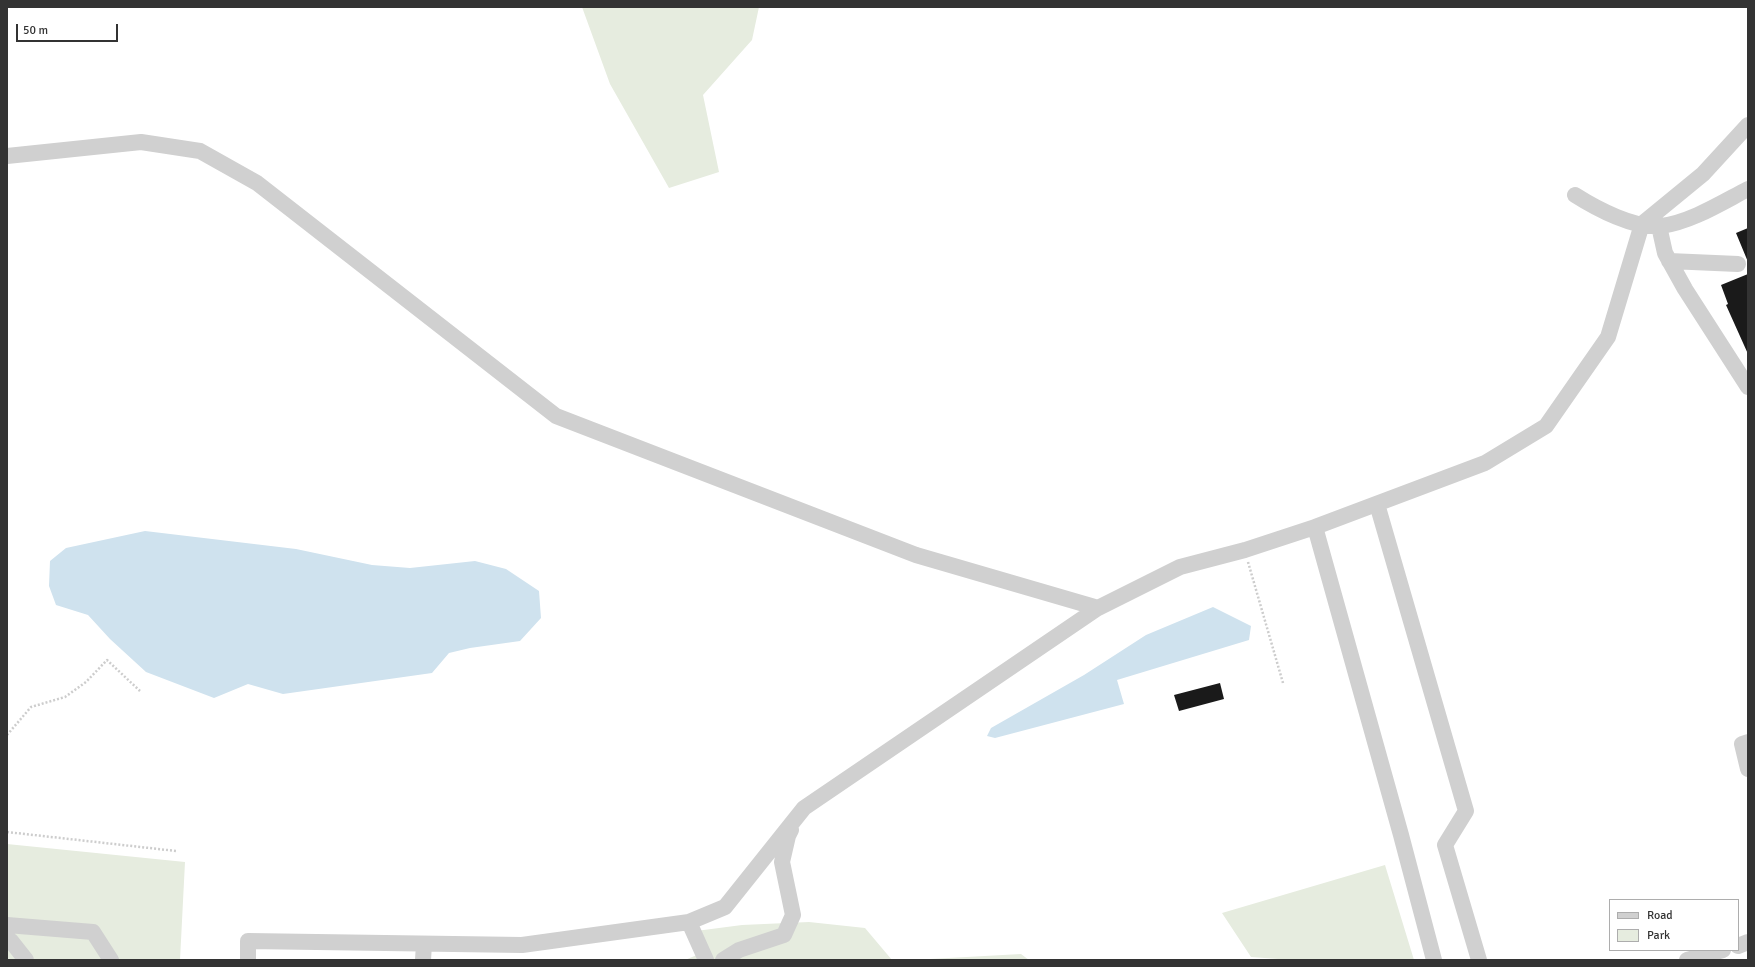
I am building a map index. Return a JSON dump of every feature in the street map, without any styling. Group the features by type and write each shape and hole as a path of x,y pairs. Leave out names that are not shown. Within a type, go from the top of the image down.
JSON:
{"lane":[{"path":"248,960 248,941 522,945 689,922 725,907 804,808 1098,608 1180,567 1245,550 1315,527 1486,463 1546,426 1608,337 1642,224 1703,174 1748,125"},
{"path":"7,156 141,142 200,152 257,183 556,416 916,555 1098,608"},
{"path":"1576,195 1610,214 1642,224 1659,226 1689,217 1748,189"},
{"path":"1659,226 1665,253 1685,289 1746,381"},
{"path":"1670,261 1738,264"},
{"path":"1377,504 1466,811 1445,845 1479,960"},
{"path":"1315,527 1401,834 1434,960"},
{"path":"1748,742 1742,744 1748,769"},
{"path":"723,960 739,950 784,935 794,915 782,862 788,836 804,808"},
{"path":"689,922 706,960"},
{"path":"7,925 93,932 111,960"},
{"path":"7,938 26,960"},
{"path":"423,960 424,944"},
{"path":"1687,960 1718,951"}],"path":[{"path":"1245,550 1283,682"},
{"path":"7,735 31,707 65,697 86,682 107,660 140,691"},
{"path":"7,832 176,851"}],"green space":[{"path":"582,7 759,7 752,40 703,95 719,172 669,188 610,84"},
{"path":"7,844 185,862 180,960 7,960"},
{"path":"1385,865 1414,960 1292,960 1251,957 1222,913"},
{"path":"809,922 865,928 892,960 685,960 704,952 696,931 742,925"},
{"path":"1021,954 1029,960 912,960"}],"water":[{"path":"145,531 296,549 372,565 410,568 475,561 506,569 539,591 541,618 520,641 470,648 449,653 432,673 283,694 248,684 214,698 146,672 110,639 88,615 56,605 49,586 50,561 66,548"},
{"path":"1213,607 1251,626 1249,640 1117,680 1124,704 995,738 987,736 991,728 1084,675 1146,635"}],"building":[{"path":"1748,228 1748,262 1736,233"},
{"path":"1748,274 1748,354 1726,305 1728,304 1721,285"},
{"path":"1220,683 1224,699 1179,711 1174,695"}]}
